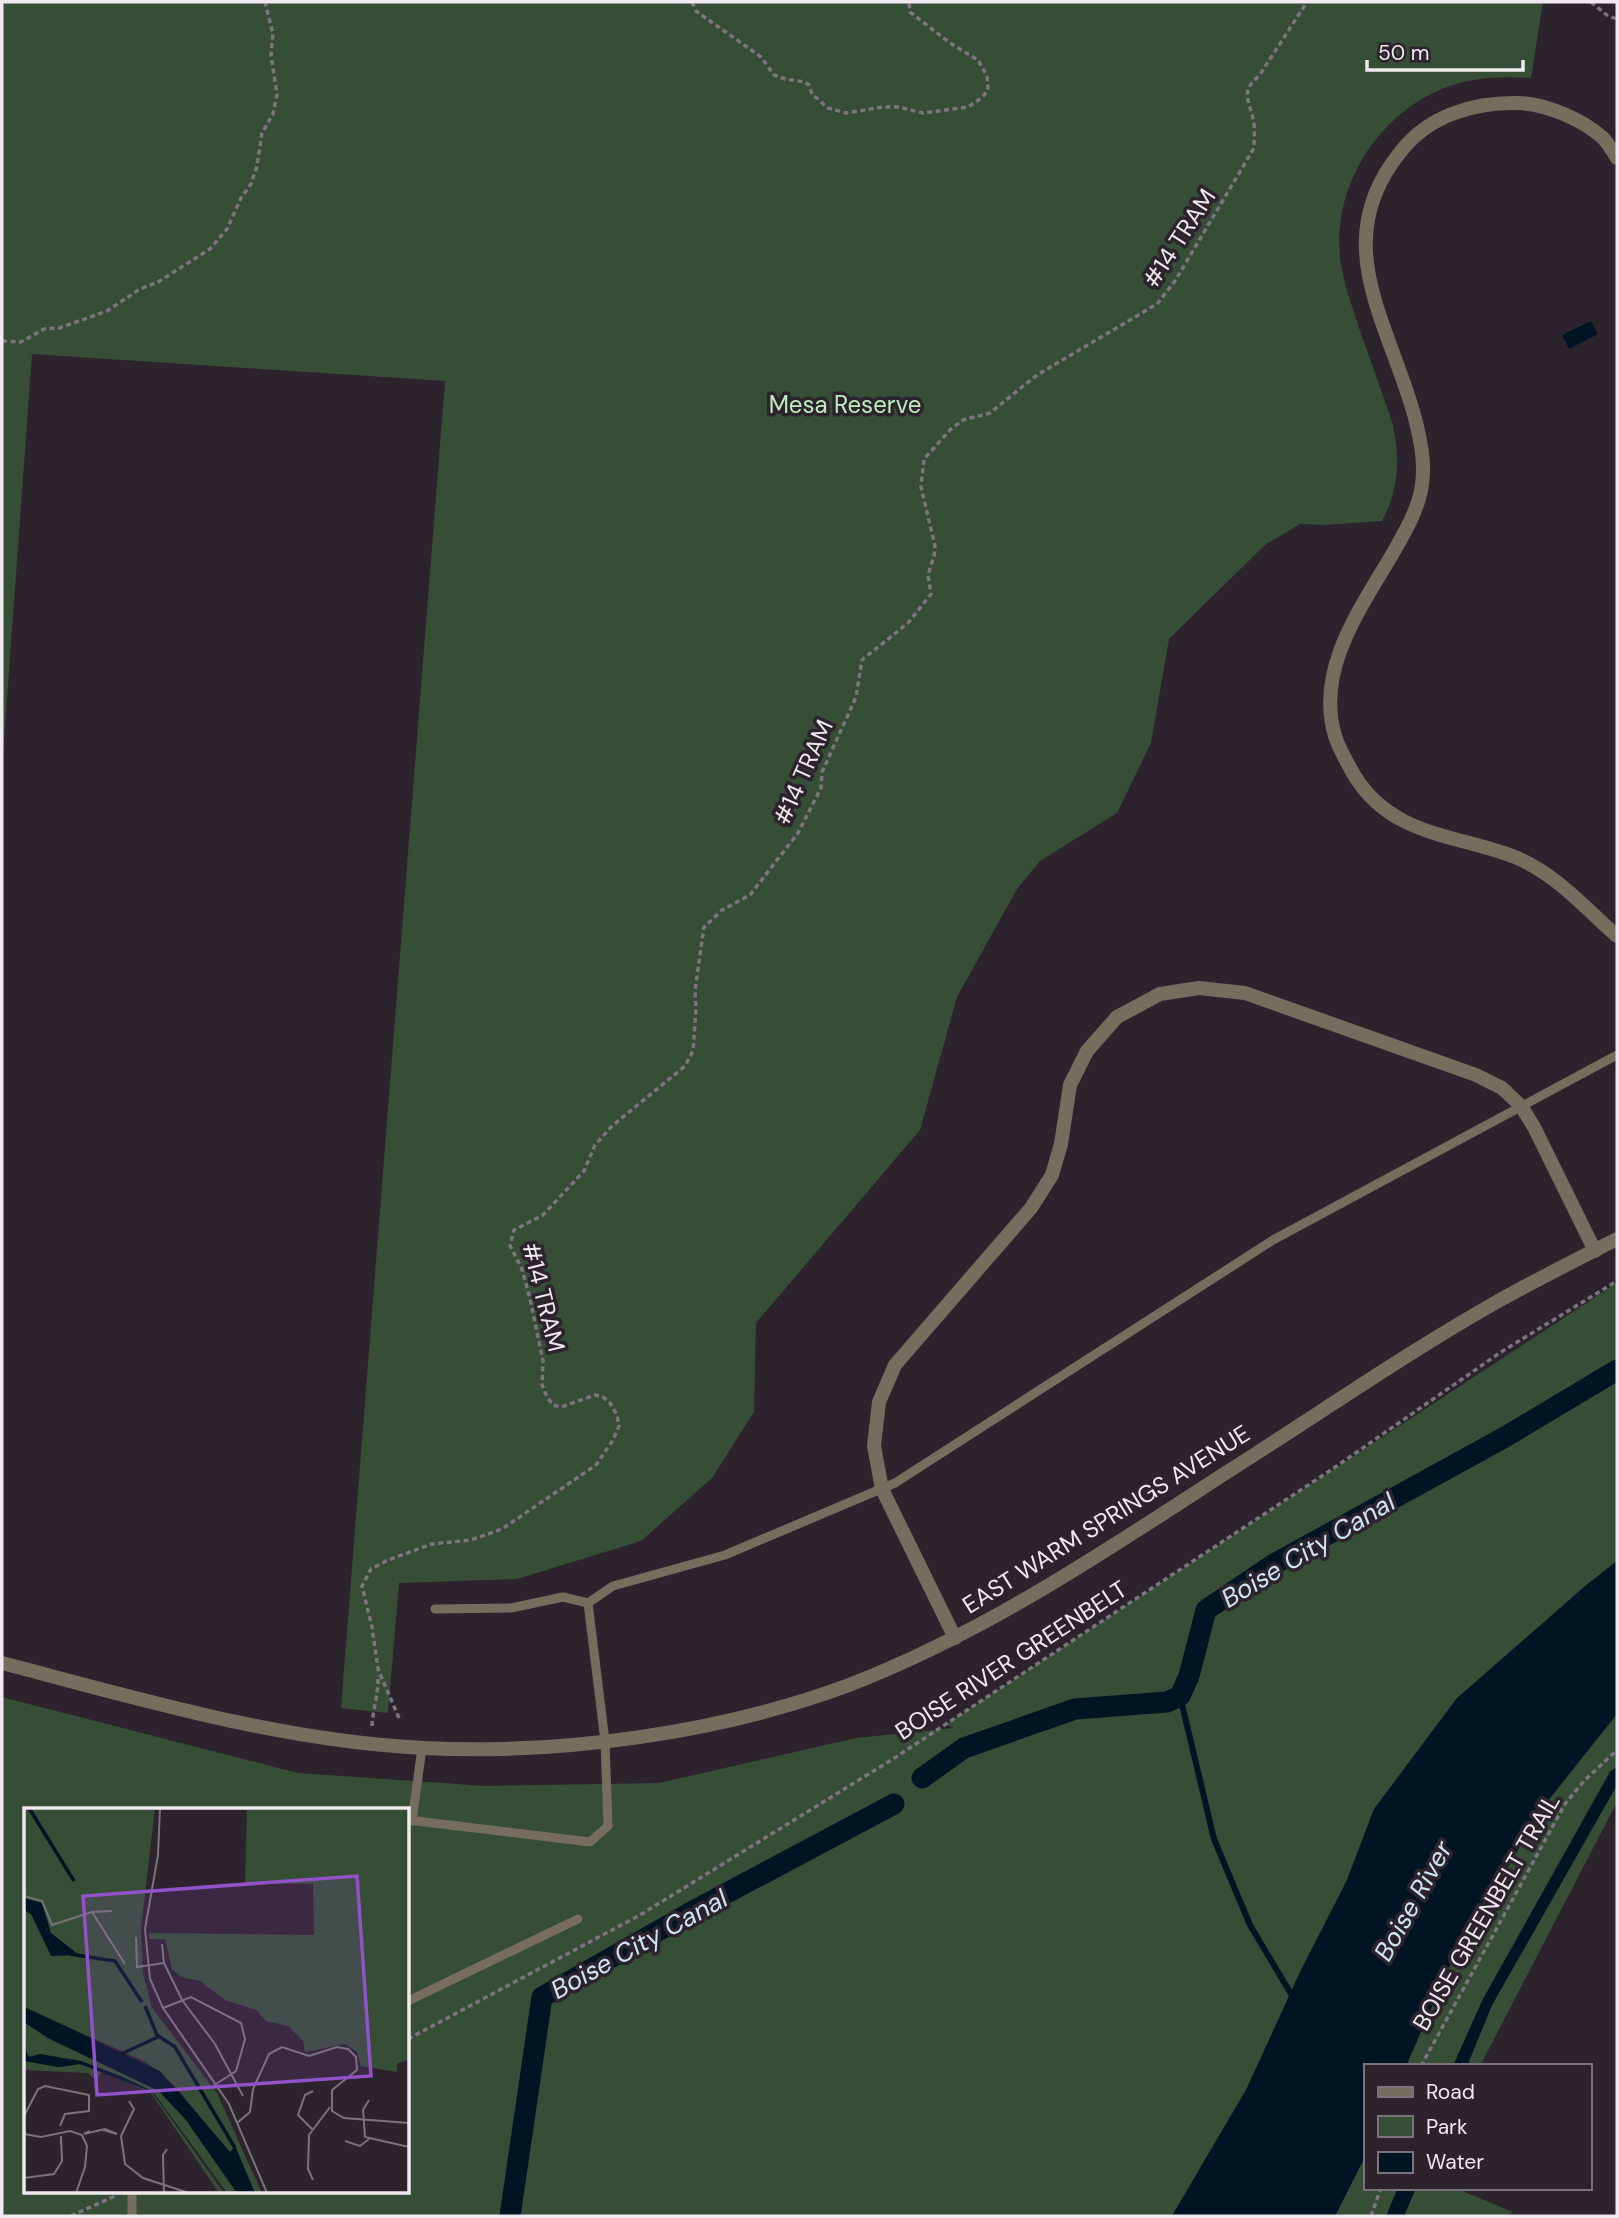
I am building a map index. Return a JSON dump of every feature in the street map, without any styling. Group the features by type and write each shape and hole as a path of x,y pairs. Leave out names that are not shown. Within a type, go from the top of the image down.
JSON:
{"street":[{"path":"1617,158 1603,138 1561,112 1534,104 1505,103 1480,105 1457,111 1428,126 1406,144 1386,169 1373,195 1366,223 1365,260 1376,305 1419,433 1423,460 1421,490 1414,515 1346,636 1334,669 1330,700 1335,737 1356,778 1385,811 1421,831 1516,858 1556,879 1617,936"},
{"path":"955,1638 882,1489 874,1446 879,1402 895,1365 1031,1208 1052,1175 1061,1144 1070,1085 1087,1051 1117,1017 1160,994 1199,988 1245,993 1476,1075 1502,1088 1521,1107 1534,1127 1595,1251"},
{"name":"EAST WARM SPRINGS AVENUE","path":"2,1663 223,1720 306,1736 422,1748 498,1749 605,1741 709,1724 784,1705 848,1685 955,1638 1068,1575 1442,1335 1500,1300 1617,1239"}],"lane":[{"path":"588,1604 613,1586 725,1555 895,1483 1273,1240 1617,1055"},
{"path":"435,1609 511,1608 564,1597 588,1604"},
{"path":"422,1748 410,1821 590,1842 608,1826 605,1741 588,1604"},
{"path":"410,2000 578,1919"},
{"path":"132,2194 132,2216"}],"path":[{"path":"2,341 22,342 44,329 60,328 107,312 210,249 227,229 241,198 251,184 262,134 273,114 277,94 271,55 273,34 265,2"},
{"path":"692,2 696,11 761,57 774,75 805,82 812,94 828,108 846,113 899,107 923,113 968,107 983,97 988,88 988,76 978,60 950,43 911,12 909,2"},
{"name":"#14 TRAM","path":"370,1742 373,1705 379,1685 372,1627 362,1586 371,1569 432,1544 471,1541 502,1529 596,1465 613,1440 619,1426 617,1415 603,1397 595,1395 561,1407 553,1405 547,1397 542,1385 543,1361 530,1299 522,1269 510,1245 510,1238 514,1230 543,1215 584,1171 595,1145 612,1126 685,1066 693,1051 695,990 704,927 722,910 750,895 798,833 821,788 822,772 856,697 862,660 908,622 932,594 928,575 935,546 921,487 924,458 963,420 989,413 1037,375 1157,304 1175,281 1254,148 1255,126 1246,93 1248,85 1259,76 1307,2"},
{"path":"1591,2 1608,16 1617,19"},
{"name":"BOISE RIVER GREENBELT","path":"410,2038 640,1914 893,1759 1331,1470 1501,1352 1617,1281"},
{"name":"#14 TRAM","path":"377,1669 399,1718"},
{"name":"BOISE GREENBELT TRAIL","path":"1422,2064 1565,1804 1617,1750"},
{"path":"1371,2216 1380,2190"},
{"path":"71,2216 119,2194"}],"green space":[{"name":"Mesa Reserve","path":"2,2 1543,2 1531,78 1497,77 1464,82 1442,89 1419,101 1379,135 1352,180 1344,205 1340,231 1343,277 1395,438 1395,486 1382,521 1300,524 1265,545 1169,639 1151,743 1117,813 1040,861 1017,889 957,997 920,1130 756,1323 754,1412 712,1478 641,1541 517,1579 399,1583 388,1713 341,1708 445,381 32,354 2,768"},
{"path":"1617,1283 1617,1561 1584,1587 1374,1809 1347,1880 1246,2090 1172,2216 2,2216 2,1697 298,1773 486,1786 659,1783 856,1738 953,1728 946,1724"},
{"path":"1617,1714 1617,1767 1610,1771 1483,1999 1454,2064 1407,2064 1454,1956 1546,1803"},
{"path":"1617,1785 1617,1802 1481,2064 1468,2064 1492,2005"},
{"path":"1364,2159 1364,2190 1397,2190 1386,2216 1335,2216"},
{"path":"1415,2190 1460,2190 1513,2212 1508,2216 1404,2216"}],"water":[{"path":"1591,321 1598,334 1569,349 1562,335"},
{"name":"Boise River","path":"1617,1561 1617,1714 1546,1803 1454,1956 1407,2064 1364,2064 1364,2159 1335,2216 1172,2216 1246,2090 1300,1972 1347,1880 1374,1809 1457,1698"},
{"path":"1617,1767 1617,1785 1492,2005 1468,2064 1454,2064 1483,1999 1611,1771"},
{"path":"1397,2190 1415,2190 1404,2216 1386,2216"}],"waterway":[{"name":"Boise City Canal","path":"922,1778 964,1748 1075,1709 1167,1702 1180,1696 1189,1676 1206,1610 1274,1564 1505,1437 1617,1370"},
{"path":"1180,1696 1214,1839 1250,1925 1294,1999"},
{"name":"Boise City Canal","path":"510,2216 542,1997 693,1911 894,1804"}]}
